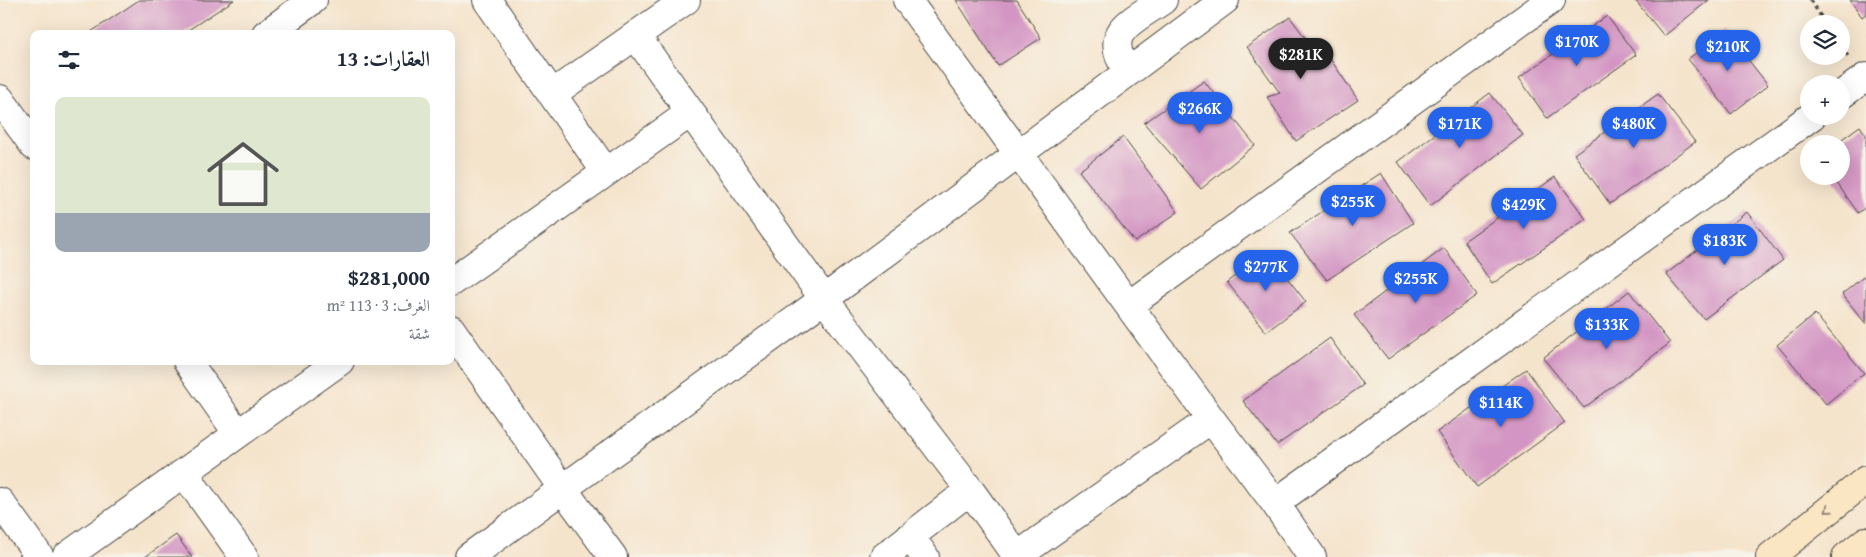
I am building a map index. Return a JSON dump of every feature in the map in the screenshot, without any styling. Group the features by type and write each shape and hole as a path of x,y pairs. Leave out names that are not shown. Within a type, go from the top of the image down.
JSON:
{"main road":[{"path":"1770,557 1866,480"},
{"path":"1846,557 1866,541"}],"street":[{"path":"272,30 314,0"},
{"path":"487,0 605,171"},
{"path":"552,94 686,0"},
{"path":"907,0 1211,420 1275,503 1312,557"},
{"path":"1128,72 1116,51 1116,40 1123,28 1163,0"},
{"path":"469,557 824,300 1225,0"},
{"path":"1129,305 1551,0"},
{"path":"636,36 824,300 970,490 1016,557 1211,420"},
{"path":"1850,89 1866,77"},
{"path":"0,99 30,140"},
{"path":"455,279 605,171 690,113"},
{"path":"1275,503 1800,125"},
{"path":"455,335 562,489 613,557"},
{"path":"190,365 238,434"},
{"path":"66,557 334,365"},
{"path":"184,473 244,557"},
{"path":"884,557 918,547 970,490"},
{"path":"0,502 40,557"}],"path":[{"path":"1810,0 1820,15"}],"building":[{"path":"139,0 234,0 188,30 94,30"},
{"path":"956,0 1017,0 1041,38 998,66"},
{"path":"1635,0 1709,0 1664,36"},
{"path":"1850,0 1866,0 1866,14 1862,17"},
{"path":"1607,16 1636,55 1547,118 1519,78"},
{"path":"1290,17 1323,62 1329,57 1358,100 1296,141 1267,97 1280,93 1247,47"},
{"path":"1725,30 1768,85 1731,114 1688,59"},
{"path":"1204,81 1255,145 1201,189 1144,123"},
{"path":"1490,93 1523,135 1430,206 1398,162"},
{"path":"1658,94 1695,142 1610,204 1574,154"},
{"path":"1860,126 1866,135 1866,207 1858,213 1838,185 1850,185 1850,135 1848,135"},
{"path":"1123,137 1178,212 1135,242 1079,171"},
{"path":"1381,173 1413,223 1327,280 1290,233"},
{"path":"1555,177 1586,219 1492,284 1464,241"},
{"path":"1747,212 1783,260 1704,319 1666,274"},
{"path":"1444,248 1477,295 1388,359 1354,315"},
{"path":"1267,252 1306,302 1266,332 1227,282"},
{"path":"1866,275 1866,324 1842,294"},
{"path":"1629,291 1670,343 1584,408 1543,358"},
{"path":"1815,314 1864,373 1826,404 1777,345"},
{"path":"1330,338 1363,385 1277,445 1243,401"},
{"path":"1526,369 1565,423 1477,487 1437,432"},
{"path":"176,535 192,557 145,557"}]}
